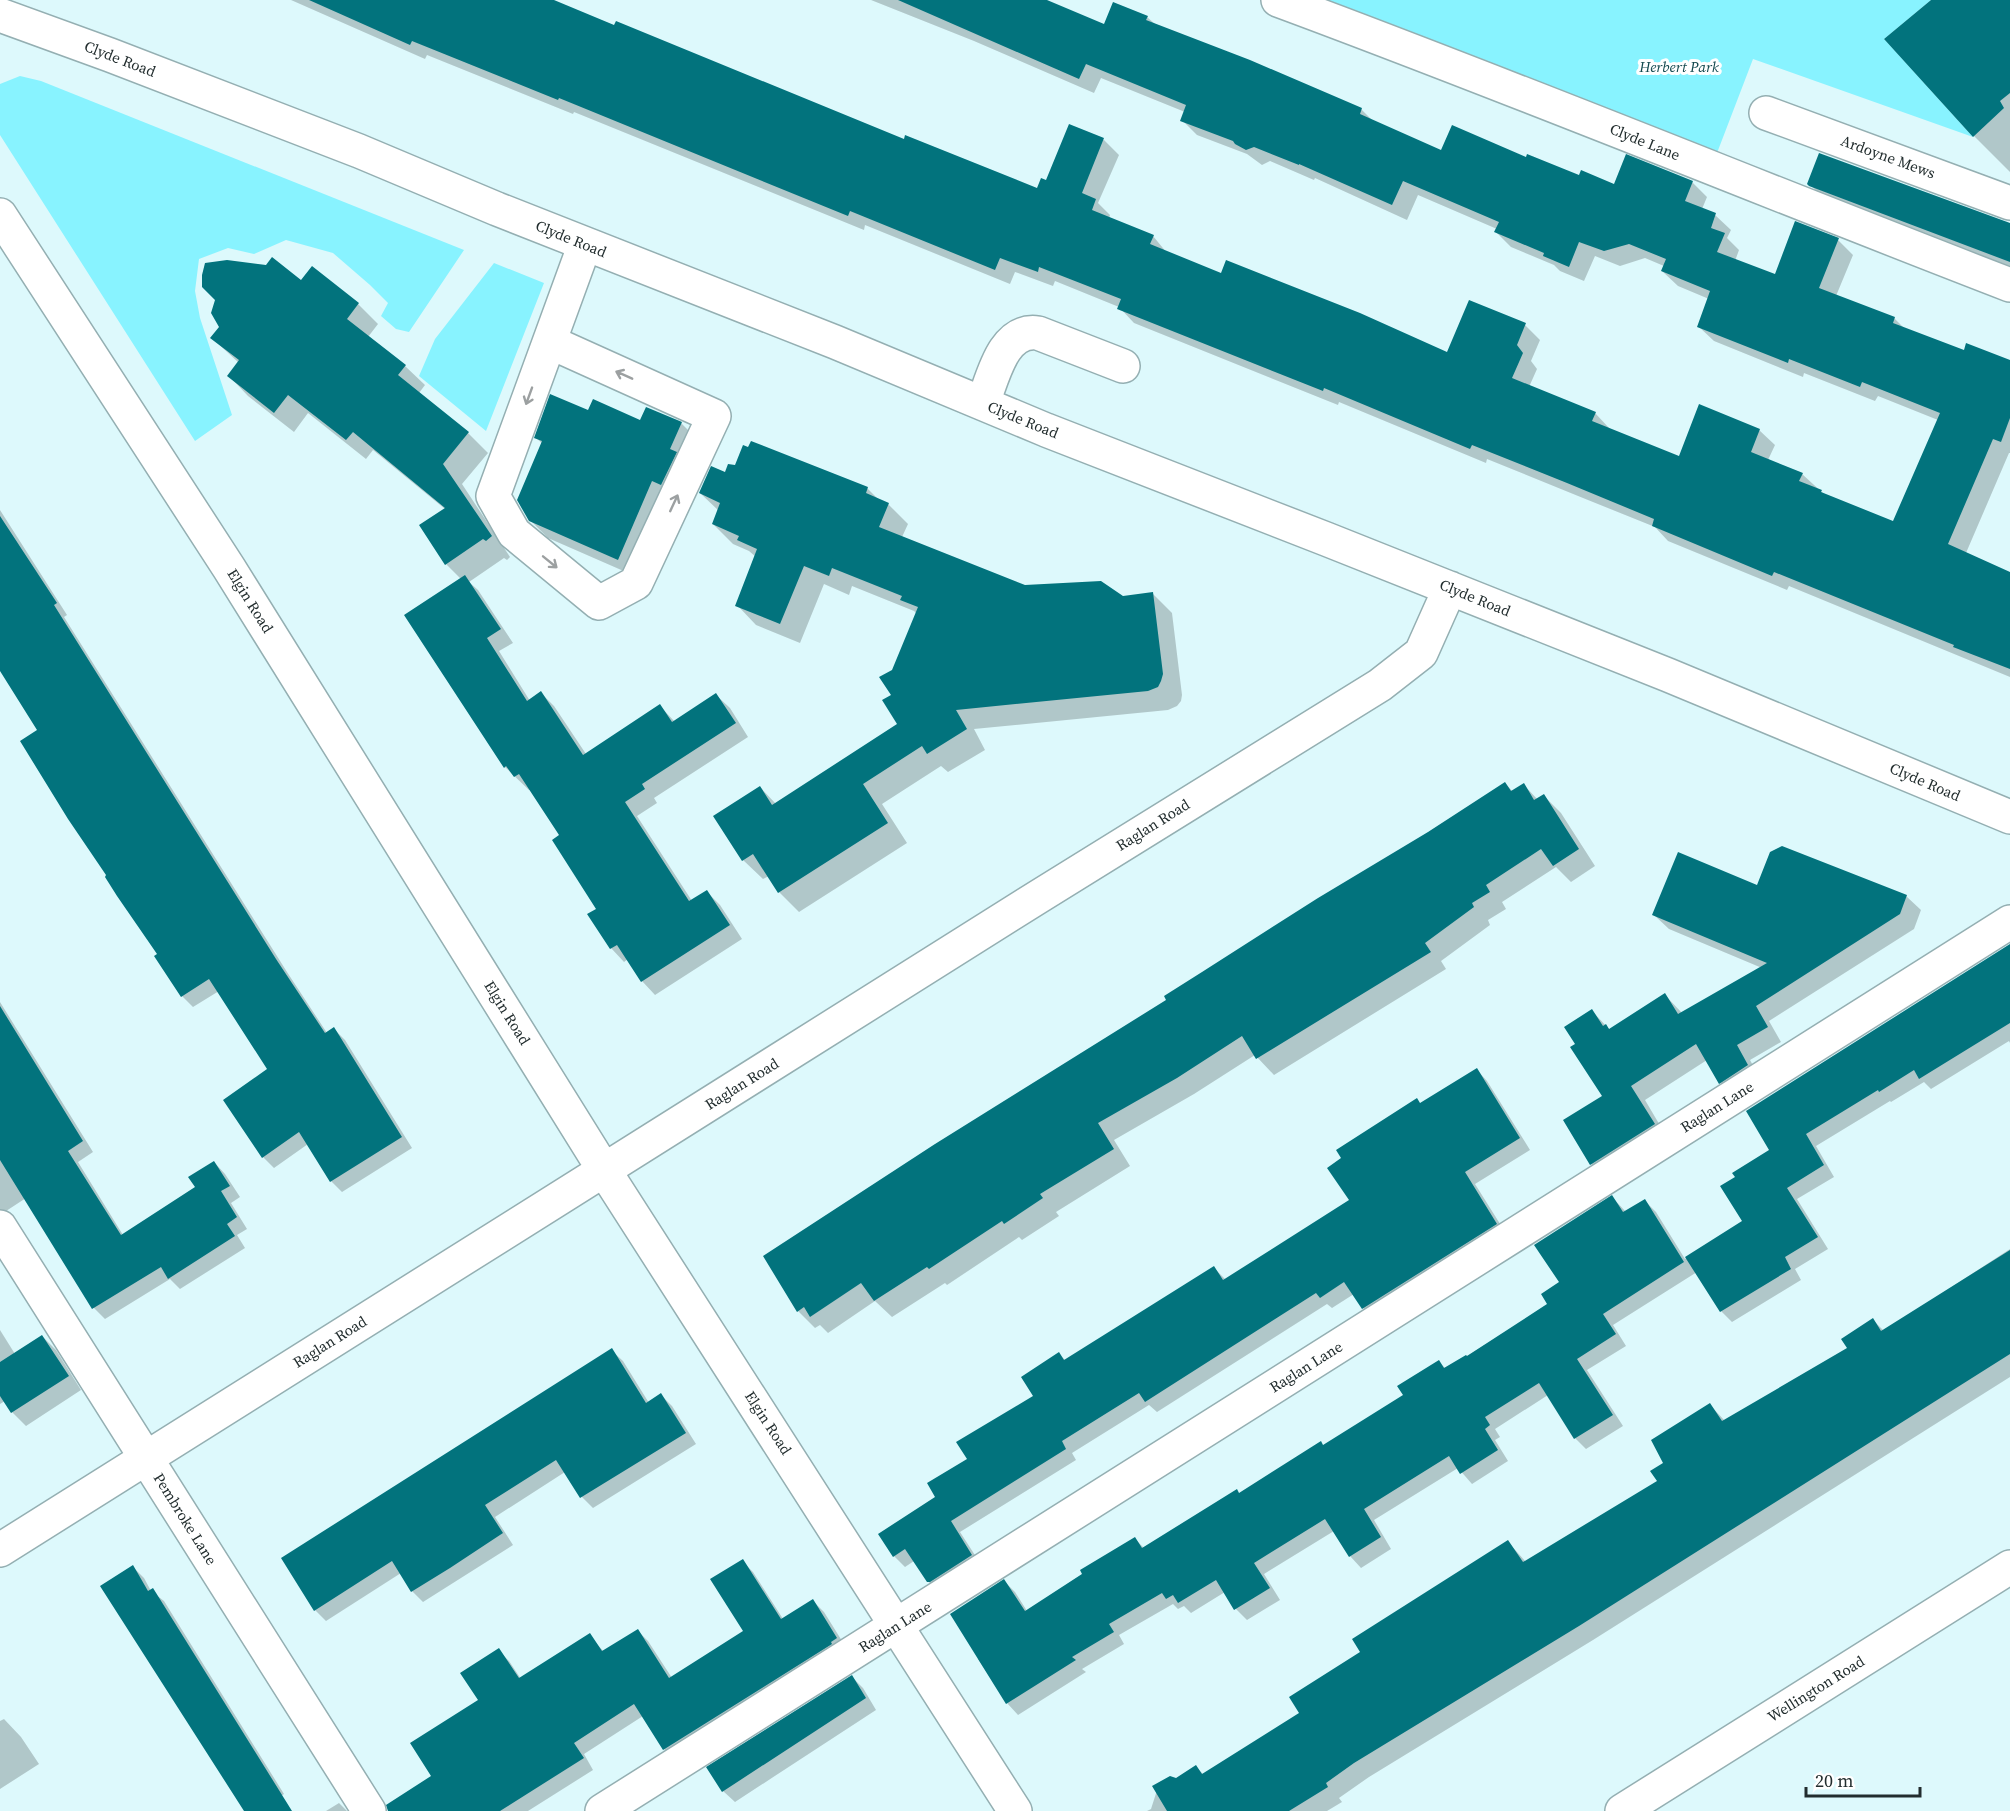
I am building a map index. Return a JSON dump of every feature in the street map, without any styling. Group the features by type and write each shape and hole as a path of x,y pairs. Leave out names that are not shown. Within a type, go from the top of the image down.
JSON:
{"street":[{"name":"Clyde Lane","path":"1278,0 1401,45 2010,285"},
{"name":"Clyde Road","path":"0,15 348,146 585,244 1679,680 2010,817"},
{"name":"Clyde Road","path":"0,29 33,27"},
{"name":"Ardoyne Mews","path":"1766,113 2010,203"},
{"name":"Elgin Road","path":"0,215 229,568 604,1170 898,1625 1015,1811"},
{"path":"550,342 714,416 636,583 599,603 514,533 493,496 585,244"},
{"path":"983,403 997,366 1011,341 1027,331 1038,333 1123,366"},
{"name":"Raglan Road","path":"0,1550 1038,897 1380,685 1421,653 1450,588"},
{"name":"Raglan Lane","path":"602,1811 2010,922"},
{"name":"Pembroke Lane","path":"0,1227 369,1811"},
{"name":"Wellington Road","path":"1622,1811 2010,1566"}],"green space":[{"name":"Herbert Park","path":"1326,0 1931,0 1884,39 1973,137 1753,59 1717,153"},
{"path":"20,76 41,81 464,250 409,332 396,329 381,316 388,303 333,253 286,240 254,254 228,248 199,259 195,291 200,318 232,415 195,441 0,135 0,84"},
{"path":"494,263 544,283 486,431 419,376 435,339"}],"building":[{"path":"309,0 554,0 614,25 616,21 904,139 905,135 1037,188 1041,178 1046,180 1069,124 1104,138 1082,193 1096,199 1092,210 1154,235 1150,244 1221,273 1226,260 1360,313 1447,352 1469,300 1526,323 1517,345 1523,353 1512,378 1596,412 1592,421 1679,456 1699,404 1760,429 1751,452 1803,473 1799,481 1893,521 1940,413 1862,382 1860,387 1789,359 1788,363 1697,327 1710,291 1661,271 1666,259 1629,244 1604,251 1579,242 1569,267 1543,256 1544,253 1494,232 1499,222 1403,181 1392,205 1299,164 1254,147 1246,150 1233,141 1180,121 1186,105 1086,64 1079,79 898,0 1047,0 1104,24 1113,2 1148,16 1146,20 1250,60 1362,108 1360,114 1441,150 1452,125 1526,157 1527,154 1579,175 1581,170 1614,184 1626,154 1693,181 1685,201 1716,213 1711,228 1725,233 1717,252 1775,274 1795,221 1839,238 1819,288 1895,317 1893,323 1964,350 1966,343 2010,360 2010,418 2001,442 1993,439 1948,544 2010,572 2010,669 1774,572 1772,576 1652,526 1654,519 1567,483 1472,445 1470,449 1324,388 1323,391 1117,309 1121,299 1039,267 1038,272 1000,258 995,270 850,211 848,216 559,98 558,100 412,41 410,45"},
{"path":"1931,0 2010,0 2010,93 2000,101 2004,108 1973,137 1884,39"},
{"path":"1819,153 2010,223 2010,262 1809,186 1807,184"},
{"path":"272,257 301,280 312,266 359,303 347,319 406,365 398,375 469,432 443,464 492,536 486,541 483,539 445,565 419,525 445,508 353,432 346,440 288,395 274,413 227,376 239,360 210,338 219,327 211,313 215,300 202,287 205,263 227,260 266,265"},
{"path":"550,394 588,410 593,399 640,420 646,407 682,422 670,449 677,452 661,485 652,481 618,560 529,521 517,500 542,441 534,438"},
{"path":"751,441 868,487 866,493 889,503 879,527 1025,585 1101,581 1123,596 1153,592 1163,674 1158,687 1148,691 956,710 967,729 927,754 922,746 863,784 888,823 778,893 753,854 742,861 713,816 760,786 772,805 897,724 882,700 891,695 879,677 892,670 918,607 900,600 902,596 832,568 829,576 804,566 780,624 735,606 757,549 737,540 739,536 712,524 720,503 699,493 711,466 725,472 728,464 735,465 743,445 748,447"},
{"path":"0,516 57,603 54,605 276,959 325,1033 334,1027 402,1137 330,1182 299,1132 262,1158 223,1100 267,1069 209,979 181,997 154,956 157,954 117,896 105,877 106,875 20,741 37,730 0,671"},
{"path":"465,575 501,629 487,638 527,701 541,691 583,755 660,704 672,722 716,693 736,723 642,784 645,789 625,802 689,901 707,890 730,925 641,982 617,945 610,949 587,914 596,909 552,840 559,835 519,774 514,777 506,766 504,768 404,615"},
{"path":"1505,782 1511,791 1524,783 1534,800 1544,794 1579,849 1553,866 1541,849 1486,885 1490,892 1472,903 1474,907 1425,943 1431,952 1256,1059 1242,1036 1177,1078 1098,1123 1114,1149 1040,1194 1043,1198 1004,1224 1002,1221 929,1269 927,1267 874,1301 861,1283 810,1317 804,1307 797,1312 763,1256 935,1144 1166,1000 1164,996"},
{"path":"1782,846 1907,895 1900,914 1756,1006 1768,1027 1737,1045 1748,1065 1719,1084 1696,1044 1631,1086 1655,1124 1590,1165 1563,1120 1602,1096 1570,1047 1575,1044 1564,1027 1592,1009 1603,1026 1606,1024 1609,1029 1665,993 1678,1014 1767,963 1652,915 1678,852 1757,885 1770,852"},
{"path":"2010,944 2010,1023 1919,1079 1914,1070 1806,1134 1824,1165 1787,1188 1818,1237 1785,1257 1791,1269 1720,1312 1685,1257 1742,1221 1720,1186 1735,1177 1732,1173 1769,1150 1746,1111"},
{"path":"0,1006 83,1141 68,1151 121,1235 195,1187 188,1177 214,1161 230,1186 221,1191 237,1217 227,1224 235,1236 168,1279 161,1267 92,1309 0,1160"},
{"path":"1477,1068 1520,1138 1465,1172 1497,1224 1362,1309 1344,1282 1320,1298 1316,1293 1145,1402 1139,1393 1062,1441 1066,1449 951,1521 972,1555 930,1582 927,1582 905,1549 893,1557 878,1534 935,1497 927,1483 967,1459 956,1442 1033,1396 1021,1377 1059,1352 1064,1360 1214,1266 1223,1280 1349,1200 1327,1168 1341,1158 1336,1150 1417,1098 1420,1103"},
{"path":"1612,1195 1623,1212 1645,1199 1684,1262 1603,1314 1616,1334 1577,1359 1613,1415 1574,1439 1539,1383 1485,1417 1490,1425 1485,1429 1498,1450 1460,1474 1449,1456 1364,1509 1381,1537 1349,1557 1325,1519 1254,1563 1270,1588 1234,1610 1216,1580 1178,1603 1173,1595 1166,1599 1162,1593 1109,1624 1114,1632 1072,1657 1076,1660 1006,1704 950,1614 1004,1579 1025,1611 1082,1574 1080,1570 1135,1537 1142,1548 1237,1489 1239,1493 1321,1441 1323,1445 1403,1395 1397,1386 1439,1360 1444,1368 1467,1356 1547,1304 1541,1294 1559,1282 1534,1245"},
{"path":"2010,1250 2010,1354 1579,1626 1354,1763 1326,1783 1328,1787 1289,1811 1167,1811 1152,1786 1170,1776 1176,1778 1196,1765 1202,1774 1299,1713 1289,1697 1360,1652 1352,1639 1508,1540 1523,1562 1657,1481 1650,1471 1663,1463 1651,1440 1710,1403 1722,1421 1847,1348 1841,1339 1873,1318 1881,1331"},
{"path":"42,1335 69,1376 11,1413 0,1396 0,1362"},
{"path":"612,1348 646,1403 661,1393 686,1433 580,1498 556,1460 485,1505 503,1533 450,1568 411,1592 392,1561 314,1611 281,1558"},
{"path":"743,1559 781,1619 813,1599 837,1638 831,1642 832,1644 663,1750 634,1704 574,1743 584,1758 500,1811 388,1811 386,1805 431,1776 410,1743 478,1700 460,1673 499,1648 519,1678 590,1633 602,1651 638,1629 669,1678 743,1631 710,1579"},
{"path":"133,1565 148,1591 153,1588 292,1811 244,1811 100,1586"},
{"path":"852,1675 866,1698 722,1792 706,1767"}]}
